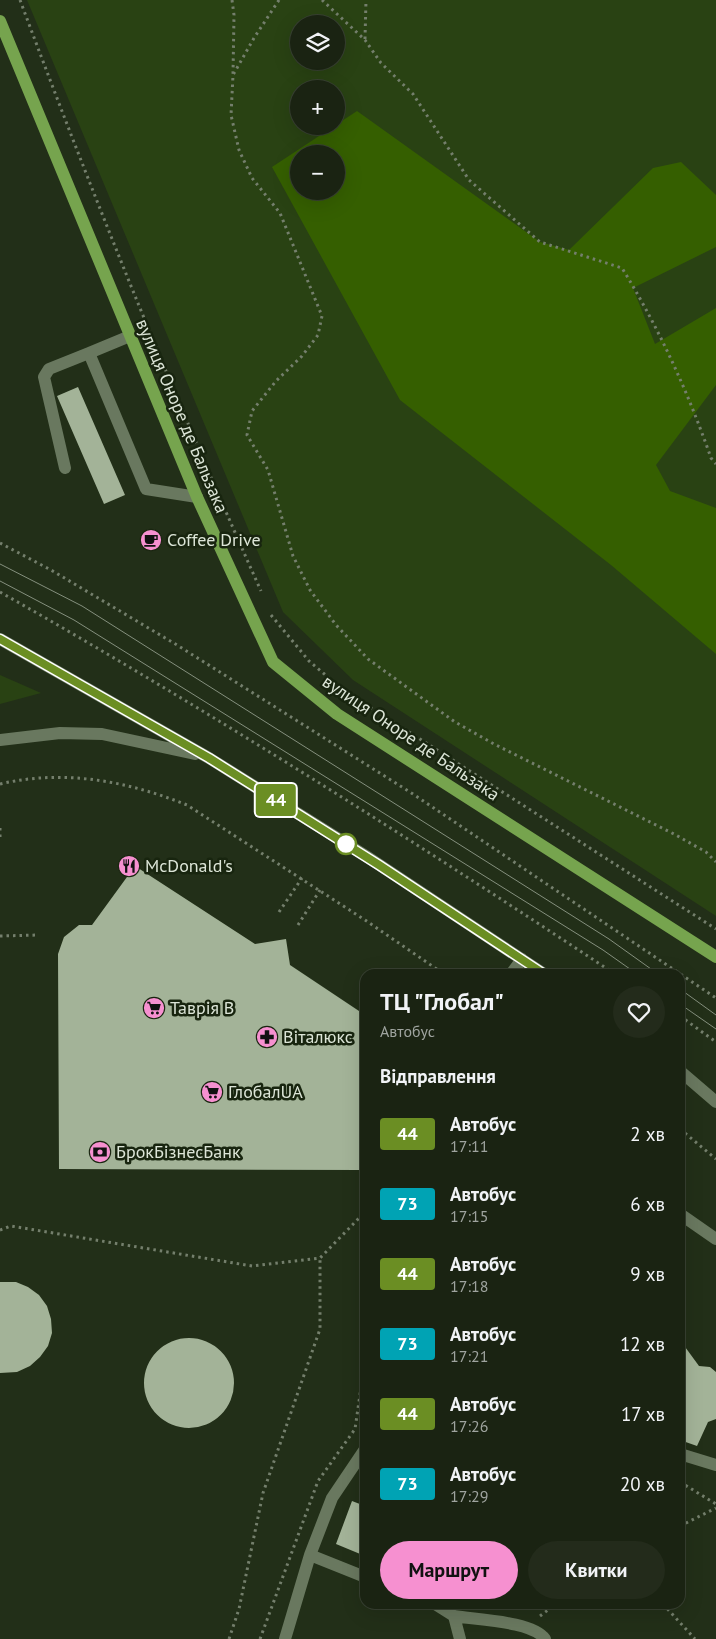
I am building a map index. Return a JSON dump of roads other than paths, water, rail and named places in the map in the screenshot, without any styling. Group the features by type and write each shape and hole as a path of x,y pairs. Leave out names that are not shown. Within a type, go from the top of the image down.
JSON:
{"main road":[{"name":"вулиця Оноре де Бальзака","path":"0,21 196,497 273,662 336,714 716,957"}],"street":[{"path":"65,468 44,376 49,369 130,336"},
{"path":"89,353 146,489 196,497"},
{"path":"2,642 209,758 366,856 537,969"},
{"path":"0,740 60,733 102,734 209,758"},
{"path":"515,969 522,959"},
{"path":"685,1075 716,1102"},
{"path":"685,1217 716,1239"},
{"path":"285,1639 310,1556 332,1498 360,1456"},
{"path":"685,1456 716,1465"},
{"path":"310,1556 360,1575"},
{"path":"443,1609 454,1616 525,1626 540,1633 545,1639"},
{"path":"454,1616 460,1639"}],"tram line":[{"path":"0,564 82,606 609,939 651,969"},
{"path":"0,581 74,620 603,950 630,969"},
{"path":"685,993 716,1015"},
{"path":"685,1007 716,1029"}],"place":[{"name":"Coffee Drive","path":"151,540"},
{"name":"McDonald's","path":"129,866"},
{"name":"Таврія В","path":"154,1008"},
{"name":"Віталюкс","path":"267,1037"},
{"name":"ГлобалUA","path":"212,1092"},
{"name":"БрокБізнесБанк","path":"100,1152"}]}
